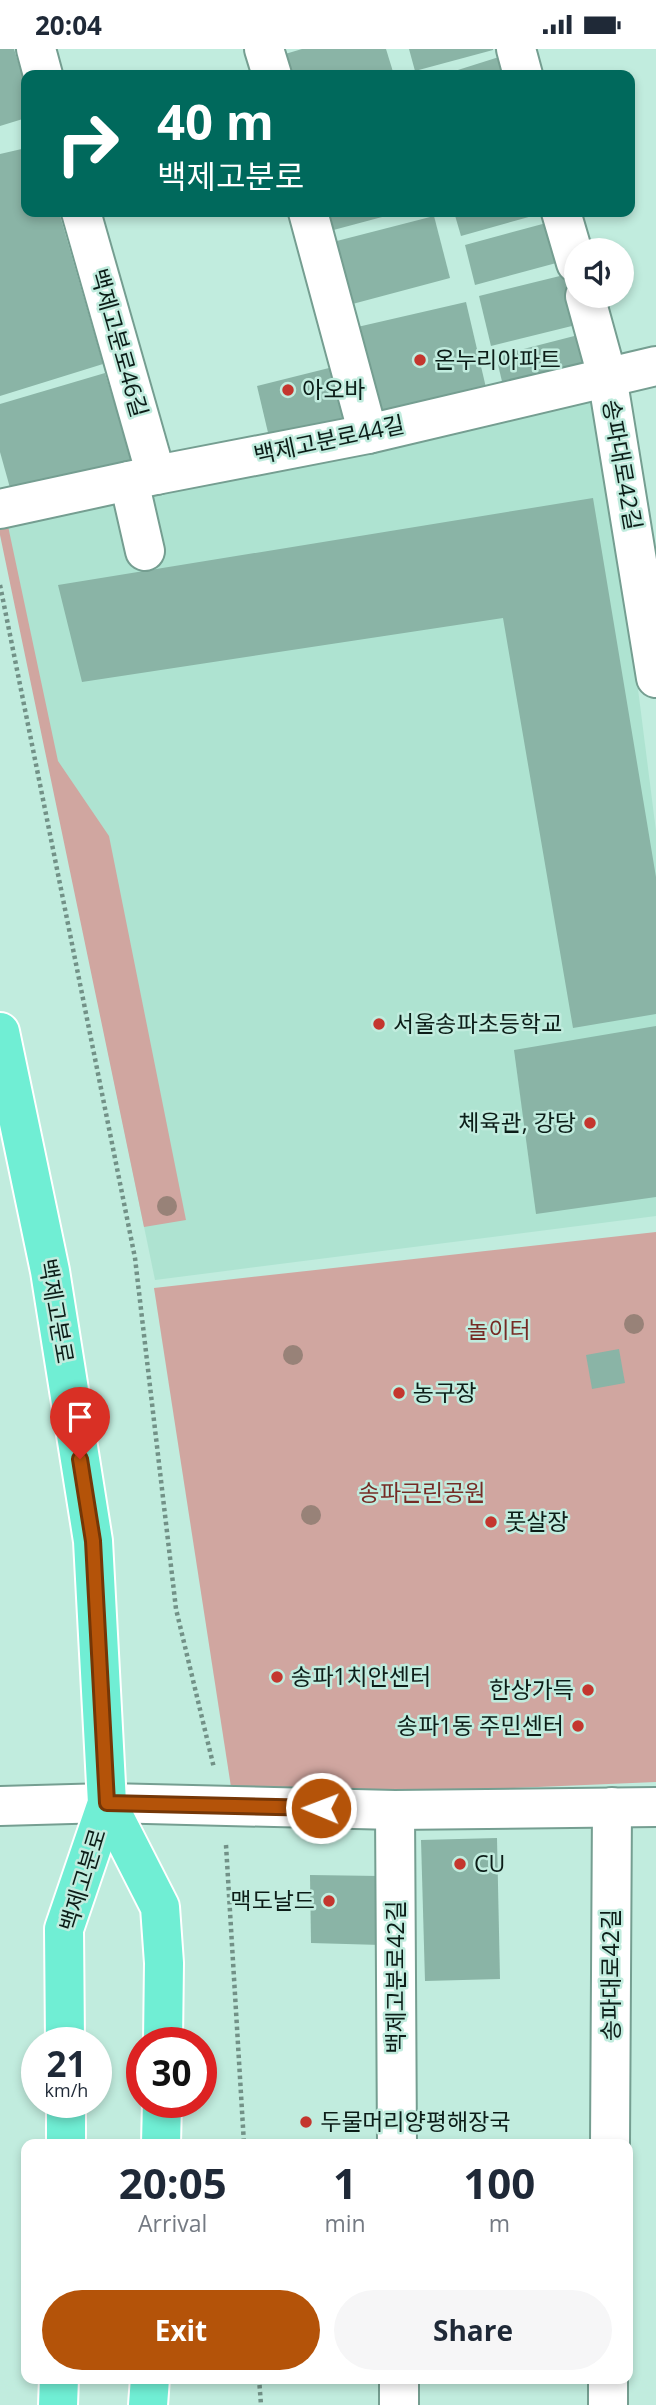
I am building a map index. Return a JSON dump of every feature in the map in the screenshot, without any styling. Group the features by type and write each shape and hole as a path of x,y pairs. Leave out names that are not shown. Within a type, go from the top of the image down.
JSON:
{"main road":[{"name":"백제고분로","path":"0,1032 50,1271 93,1541 107,1803 64,1929 65,2027"},
{"name":"백제고분로","path":"107,1803 160,1907 164,1963 163,2027"},
{"path":"66,2118 66,2139"},
{"path":"161,2139 162,2118"},
{"path":"58,2405 59,2384"},
{"path":"148,2405 150,2384"}],"street":[{"path":"36,49 42,70"},
{"path":"264,49 270,70"},
{"path":"516,49 522,70"},
{"name":"백제고분로46길","path":"83,217 142,478 145,551"},
{"path":"309,217 368,434"},
{"path":"562,217 569,238"},
{"name":"송파대로42길","path":"588,308 607,376 649,581 656,678"},
{"name":"백제고분로44길","path":"0,509 368,434 656,366"},
{"path":"0,1806 107,1803 395,1810 656,1807"},
{"name":"송파대로42길","path":"610,2139 612,1807"},
{"name":"백제고분로42길","path":"395,1810 397,2139"},
{"path":"399,2384 399,2405"},
{"path":"608,2384 608,2405"}],"path":[{"path":"0,585 135,1258 176,1609 223,1806 244,2139"},
{"path":"259,2384 261,2405"}],"shaded area":[{"name":"서울송파초등학교","path":"601,397 656,831 656,1216 155,1280 0,527"}],"green space":[{"path":"8,526 58,761 109,836 186,1220 144,1227 0,535 0,527"},
{"name":"송파근린공원","path":"656,1232 656,1782 233,1800 154,1288"}],"building":[{"path":"0,49 14,49 21,71 21,120 0,126"},
{"path":"302,49 386,49 392,70 279,70 275,57"},
{"path":"409,49 493,49 419,70 415,70"},
{"path":"499,57 503,70 458,70"},
{"path":"21,149 21,217 60,217 103,364 0,396 0,154"},
{"path":"322,217 382,217 326,232"},
{"path":"434,217 450,278 345,306 329,243"},
{"path":"455,217 529,217 461,236"},
{"path":"550,222 560,262 475,285 465,245"},
{"path":"564,275 564,308 576,308 580,324 491,346 479,296"},
{"name":"온누리아파트","path":"466,302 487,392 385,416 371,406 353,328"},
{"path":"586,333 594,367 504,390 496,356"},
{"path":"341,365 354,421 270,441 257,386"},
{"path":"105,373 135,469 12,495 0,452 0,404"},
{"path":"593,498 656,877 656,1014 573,1028 503,618 82,682 58,585"},
{"name":"체육관, 강당","path":"656,1026 656,1197 536,1214 514,1050"},
{"path":"619,1349 625,1383 592,1389 586,1355"},
{"path":"497,1838 500,1979 425,1981 421,1840"},
{"path":"310,1875 380,1876 381,1945 311,1943"}],"place":[{"name":"온누리아파트","path":"420,360"},
{"name":"아오바","path":"288,390"},
{"name":"서울송파초등학교","path":"379,1024"},
{"name":"체육관, 강당","path":"590,1123"},
{"name":"농구장","path":"399,1393"},
{"name":"풋살장","path":"491,1522"},
{"name":"송파1치안센터","path":"277,1677"},
{"name":"한상가득","path":"588,1690"},
{"name":"송파1동 주민센터","path":"578,1726"},
{"name":"CU","path":"460,1864"},
{"name":"맥도날드","path":"329,1901"},
{"name":"두물머리양평해장국","path":"306,2122"}],"route":[{"path":"80,1459 93,1541 107,1803 321,1808"}],"park label":[{"name":"놀이터","path":"499,1330"}]}
